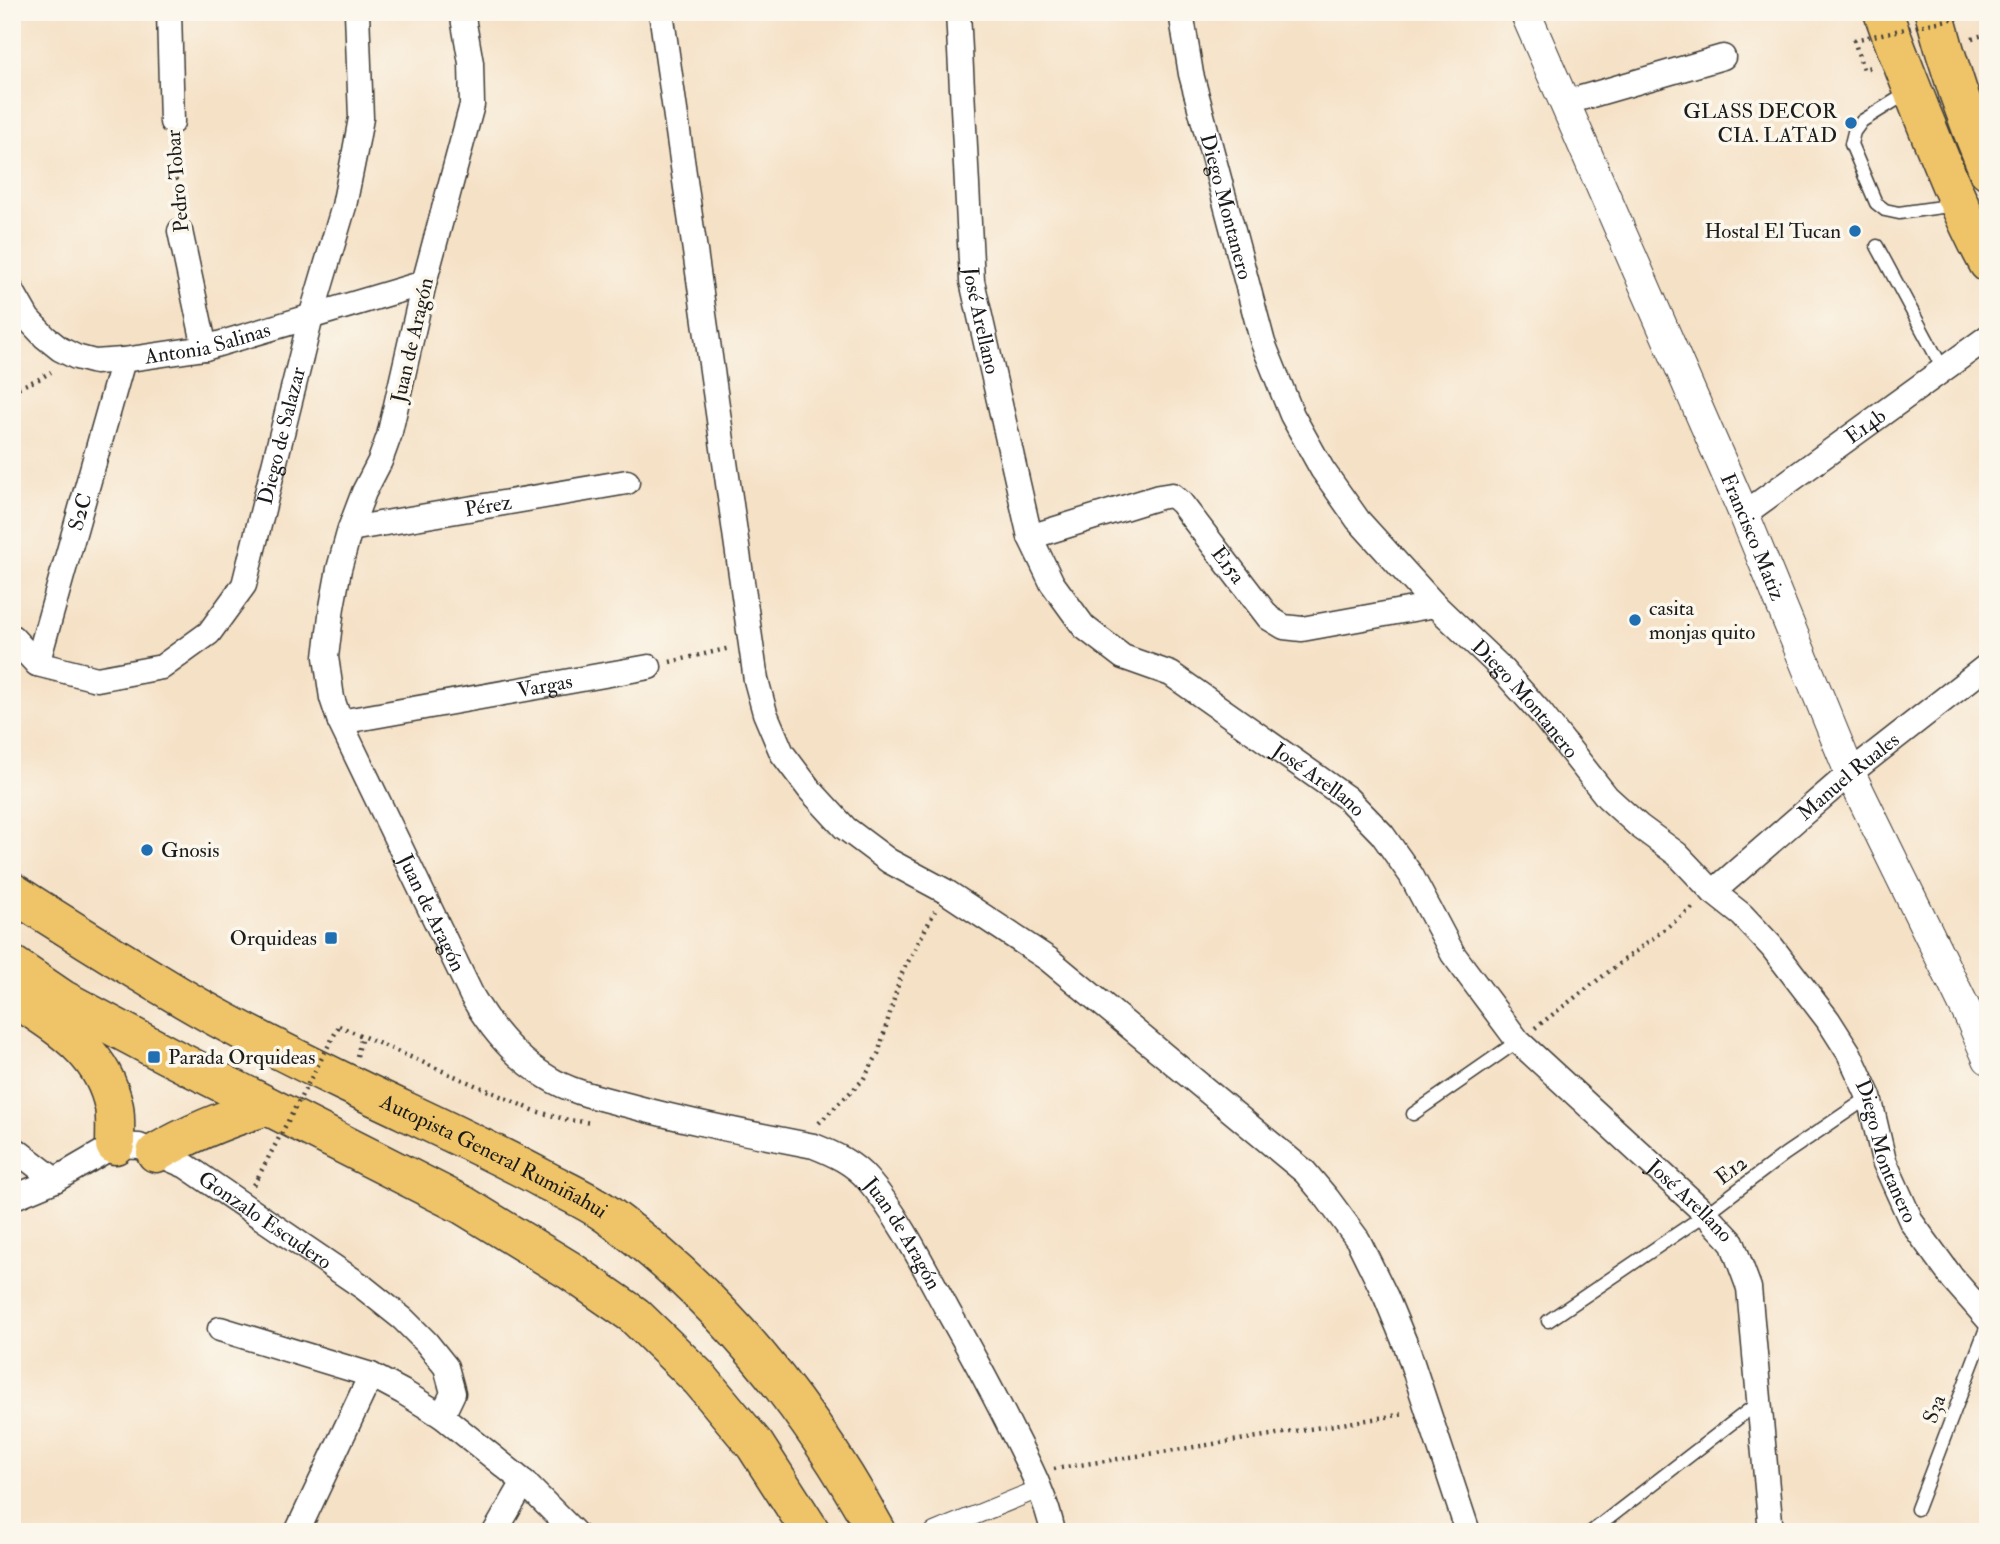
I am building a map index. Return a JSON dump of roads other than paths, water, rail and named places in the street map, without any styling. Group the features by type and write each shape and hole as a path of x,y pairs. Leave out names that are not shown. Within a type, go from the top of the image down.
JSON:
{"highway":[{"path":"1883,12 1959,204 1988,262"},
{"path":"1934,12 1966,118 1988,170"},
{"name":"Autopista General Rumiñahui","path":"12,892 178,996 289,1055 494,1152 605,1213 664,1258 766,1363 807,1416 877,1532"},
{"path":"12,965 62,999 463,1205 569,1270 634,1315 700,1379 755,1445 811,1532"},
{"path":"12,996 72,1037 102,1072 114,1108 115,1145"},
{"path":"156,1153 228,1118 267,1106"}],"street":[{"name":"Pedro Tobar","path":"169,12 172,122"},
{"name":"Diego de Salazar","path":"37,664 97,679 162,667 209,633 243,584 311,317 344,206 361,118 357,12"},
{"name":"Juan de Aragón","path":"463,12 471,63 472,105 424,283 389,436 350,529 339,569 327,640 327,669 340,722 472,996 512,1051 549,1079 580,1091 680,1120 814,1146 833,1153 867,1178 921,1263 986,1379 1036,1481 1054,1532"},
{"path":"661,12 755,680 782,753 810,790 845,828 890,861 945,891 1048,959 1305,1172 1358,1240 1386,1297 1408,1348 1468,1532"},
{"name":"José Arellano","path":"958,12 972,281 1030,537 1052,583 1084,627 1123,657 1171,674 1347,798 1382,834 1411,876 1453,954 1518,1041 1706,1214 1732,1242 1749,1288 1771,1532"},
{"name":"Diego Montanero","path":"1181,12 1191,74 1263,343 1276,381 1322,469 1358,520 1435,605 1498,666 1540,712 1607,797 1639,826 1677,854 1713,892 1742,915 1780,957 1828,1020 1849,1053 1869,1097 1884,1161 1912,1223 1988,1321"},
{"name":"Francisco Matiz","path":"1525,12 1744,514 1850,773 1980,1019 1988,1059"},
{"path":"1564,103 1723,57"},
{"name":"Pedro Tobar","path":"180,231 205,348"},
{"name":"Antonia Salinas","path":"12,291 28,320 45,337 60,349 95,362 205,348 424,283"},
{"name":"E14b","path":"1744,514 1988,337"},
{"name":"S2C","path":"37,664 123,360"},
{"name":"Pérez","path":"350,529 627,482"},
{"name":"E15a","path":"1030,537 1172,495 1181,503 1269,618 1284,627 1302,629 1435,605"},
{"path":"12,637 37,664"},
{"name":"Manuel Ruales","path":"1713,892 1850,773 1988,665"},
{"name":"Vargas","path":"340,722 649,667"},
{"path":"12,1198 55,1180 115,1145"},
{"name":"Gonzalo Escudero","path":"115,1145 139,1146 186,1166 210,1180 363,1287 403,1319 446,1367 453,1393 442,1416"},
{"path":"12,1147 55,1180"},
{"path":"220,1329 372,1375 403,1392 442,1416 524,1482 574,1532"},
{"path":"297,1532 372,1375"},
{"path":"934,1532 1036,1481"},
{"path":"495,1532 524,1482"}],"lane":[{"path":"1913,90 1862,121 1854,132 1852,144 1876,203 1885,210 1899,213 1959,204"},
{"path":"1877,246 1943,369"},
{"path":"1413,1114 1518,1041"},
{"name":"E12","path":"1548,1321 1706,1214 1785,1154 1869,1097"},
{"name":"S3a","path":"1917,1509 1988,1321"},
{"path":"1591,1532 1759,1402"}],"place":[{"name":"GLASS DECOR CIA. LATAD","path":"1851,123"},
{"name":"Hostal El Tucan","path":"1855,231"},
{"name":"casita monjas quito","path":"1635,620"},
{"name":"Gnosis","path":"147,850"},
{"name":"Orquideas","path":"331,938"},
{"name":"Parada Orquideas","path":"154,1057"}]}
